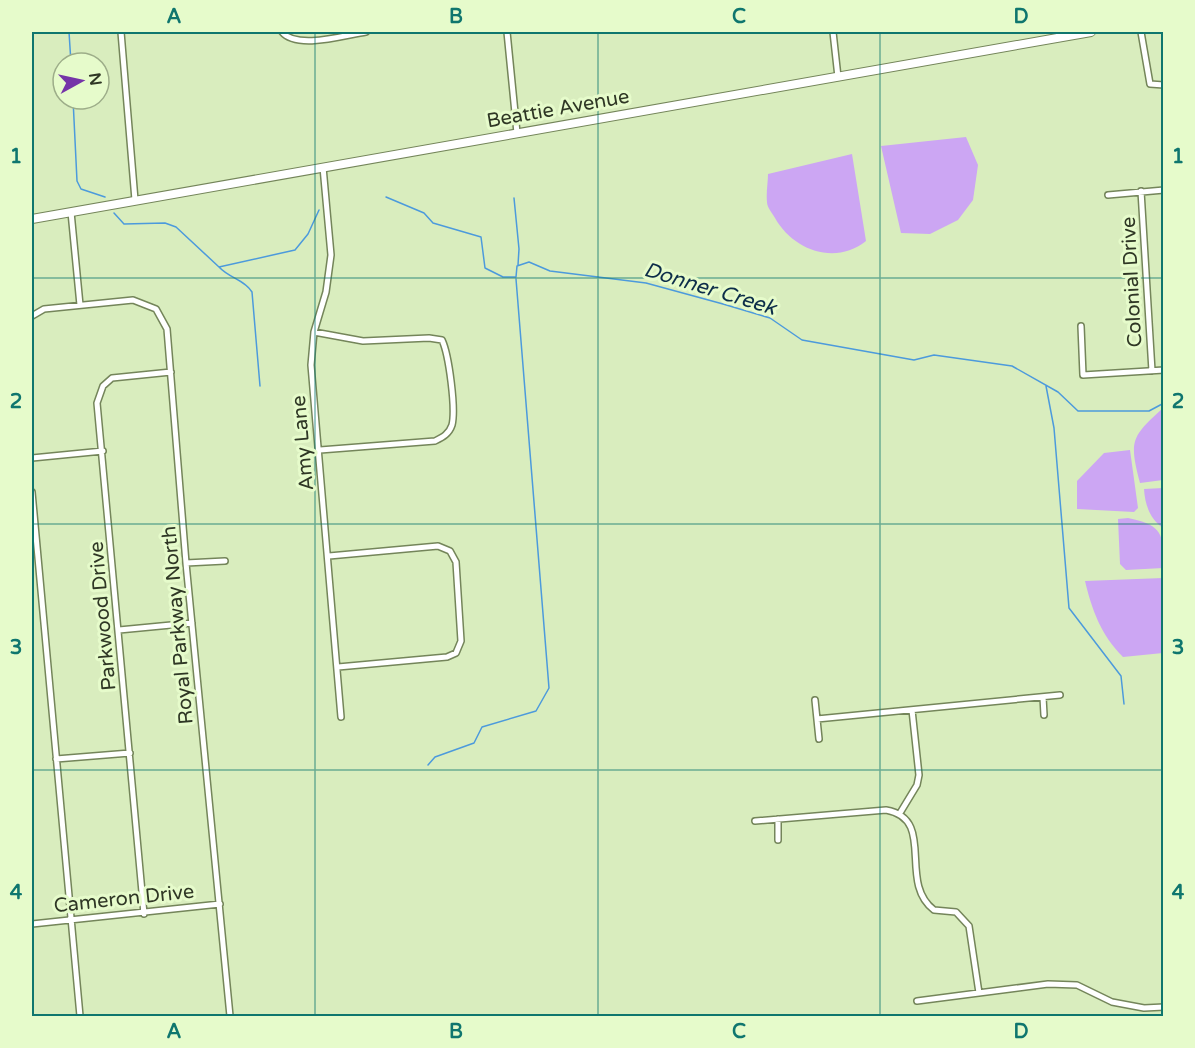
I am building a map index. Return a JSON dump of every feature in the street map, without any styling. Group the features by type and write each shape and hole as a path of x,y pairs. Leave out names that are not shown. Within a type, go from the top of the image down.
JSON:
{"street":[{"path":"121,32 135,200"},
{"path":"282,32 284,35 303,42 366,32"},
{"path":"507,32 517,133"},
{"path":"833,32 838,77"},
{"name":"Beattie Avenue","path":"32,219 838,77 1068,33 1091,32"},
{"path":"1142,32 1150,84 1164,85"},
{"name":"Amy Lane","path":"323,168 331,255 326,292 314,332 311,364 342,717"},
{"path":"1108,195 1164,190"},
{"name":"Colonial Drive","path":"1142,191 1152,370"},
{"path":"71,212 80,305"},
{"name":"Royal Parkway North","path":"32,316 44,309 133,300 156,309 167,329 186,563 230,1017"},
{"path":"1081,326 1083,375 1164,370"},
{"path":"314,332 363,341 429,338 442,340 448,355 452,424 447,435 435,441 320,450"},
{"name":"Parkwood Drive","path":"144,914 97,403 103,386 112,378 171,372"},
{"path":"32,458 103,451"},
{"path":"32,492 80,1017"},
{"path":"329,556 438,546 450,551 456,561 461,641 456,653 447,657 338,667"},
{"path":"32,560 39,559"},
{"path":"186,563 225,561"},
{"path":"119,630 192,622"},
{"path":"817,719 1060,695"},
{"path":"1043,697 1044,715"},
{"path":"815,700 819,739"},
{"path":"900,813 917,785 919,775 912,710"},
{"path":"56,759 130,753"},
{"path":"755,821 885,810 900,813 908,820 912,830 919,895 934,910 956,912 969,926 979,993"},
{"path":"778,819 778,840"},
{"name":"Cameron Drive","path":"32,924 144,914 220,904"},
{"path":"917,1001 1048,984 1077,985 1112,1002 1144,1008 1164,1006"}],"shaded area":[{"path":"966,137 978,165 973,200 958,220 930,234 901,233 881,146"},
{"path":"852,154 866,241 854,249 828,253 816,251 792,239 767,204 768,174"},
{"path":"1163,408 1163,480 1140,483 1134,458 1135,441 1144,426"},
{"path":"1130,450 1138,508 1134,512 1077,509 1077,481 1104,453"},
{"path":"1164,488 1163,528 1149,511 1144,489"},
{"path":"1128,518 1155,528 1162,540 1163,568 1126,570 1120,564 1118,519"},
{"path":"1163,578 1163,653 1123,657 1115,649 1098,622 1085,581"}],"waterway":[{"name":"Donner Creek","path":"69,32 70,51"},
{"name":"Donner Creek","path":"74,111 77,181 81,189 105,197"},
{"name":"Donner Creek","path":"386,197 424,213 433,223 481,237 485,268 503,277 516,277 517,266 529,262 550,271 646,283 723,304 770,318 802,340 914,360 934,355 1012,366 1058,392 1078,411 1149,411 1164,403"},
{"path":"514,198 519,249 518,265"},
{"name":"Donner Creek","path":"114,213 124,224 165,223 176,227 219,267 295,250 308,234 319,210"},
{"path":"219,267 252,292 260,386"},
{"path":"428,765 435,757 474,743 482,727 536,711 549,688 516,279"},
{"path":"1046,386 1054,428 1069,608 1121,676 1124,704"}]}
